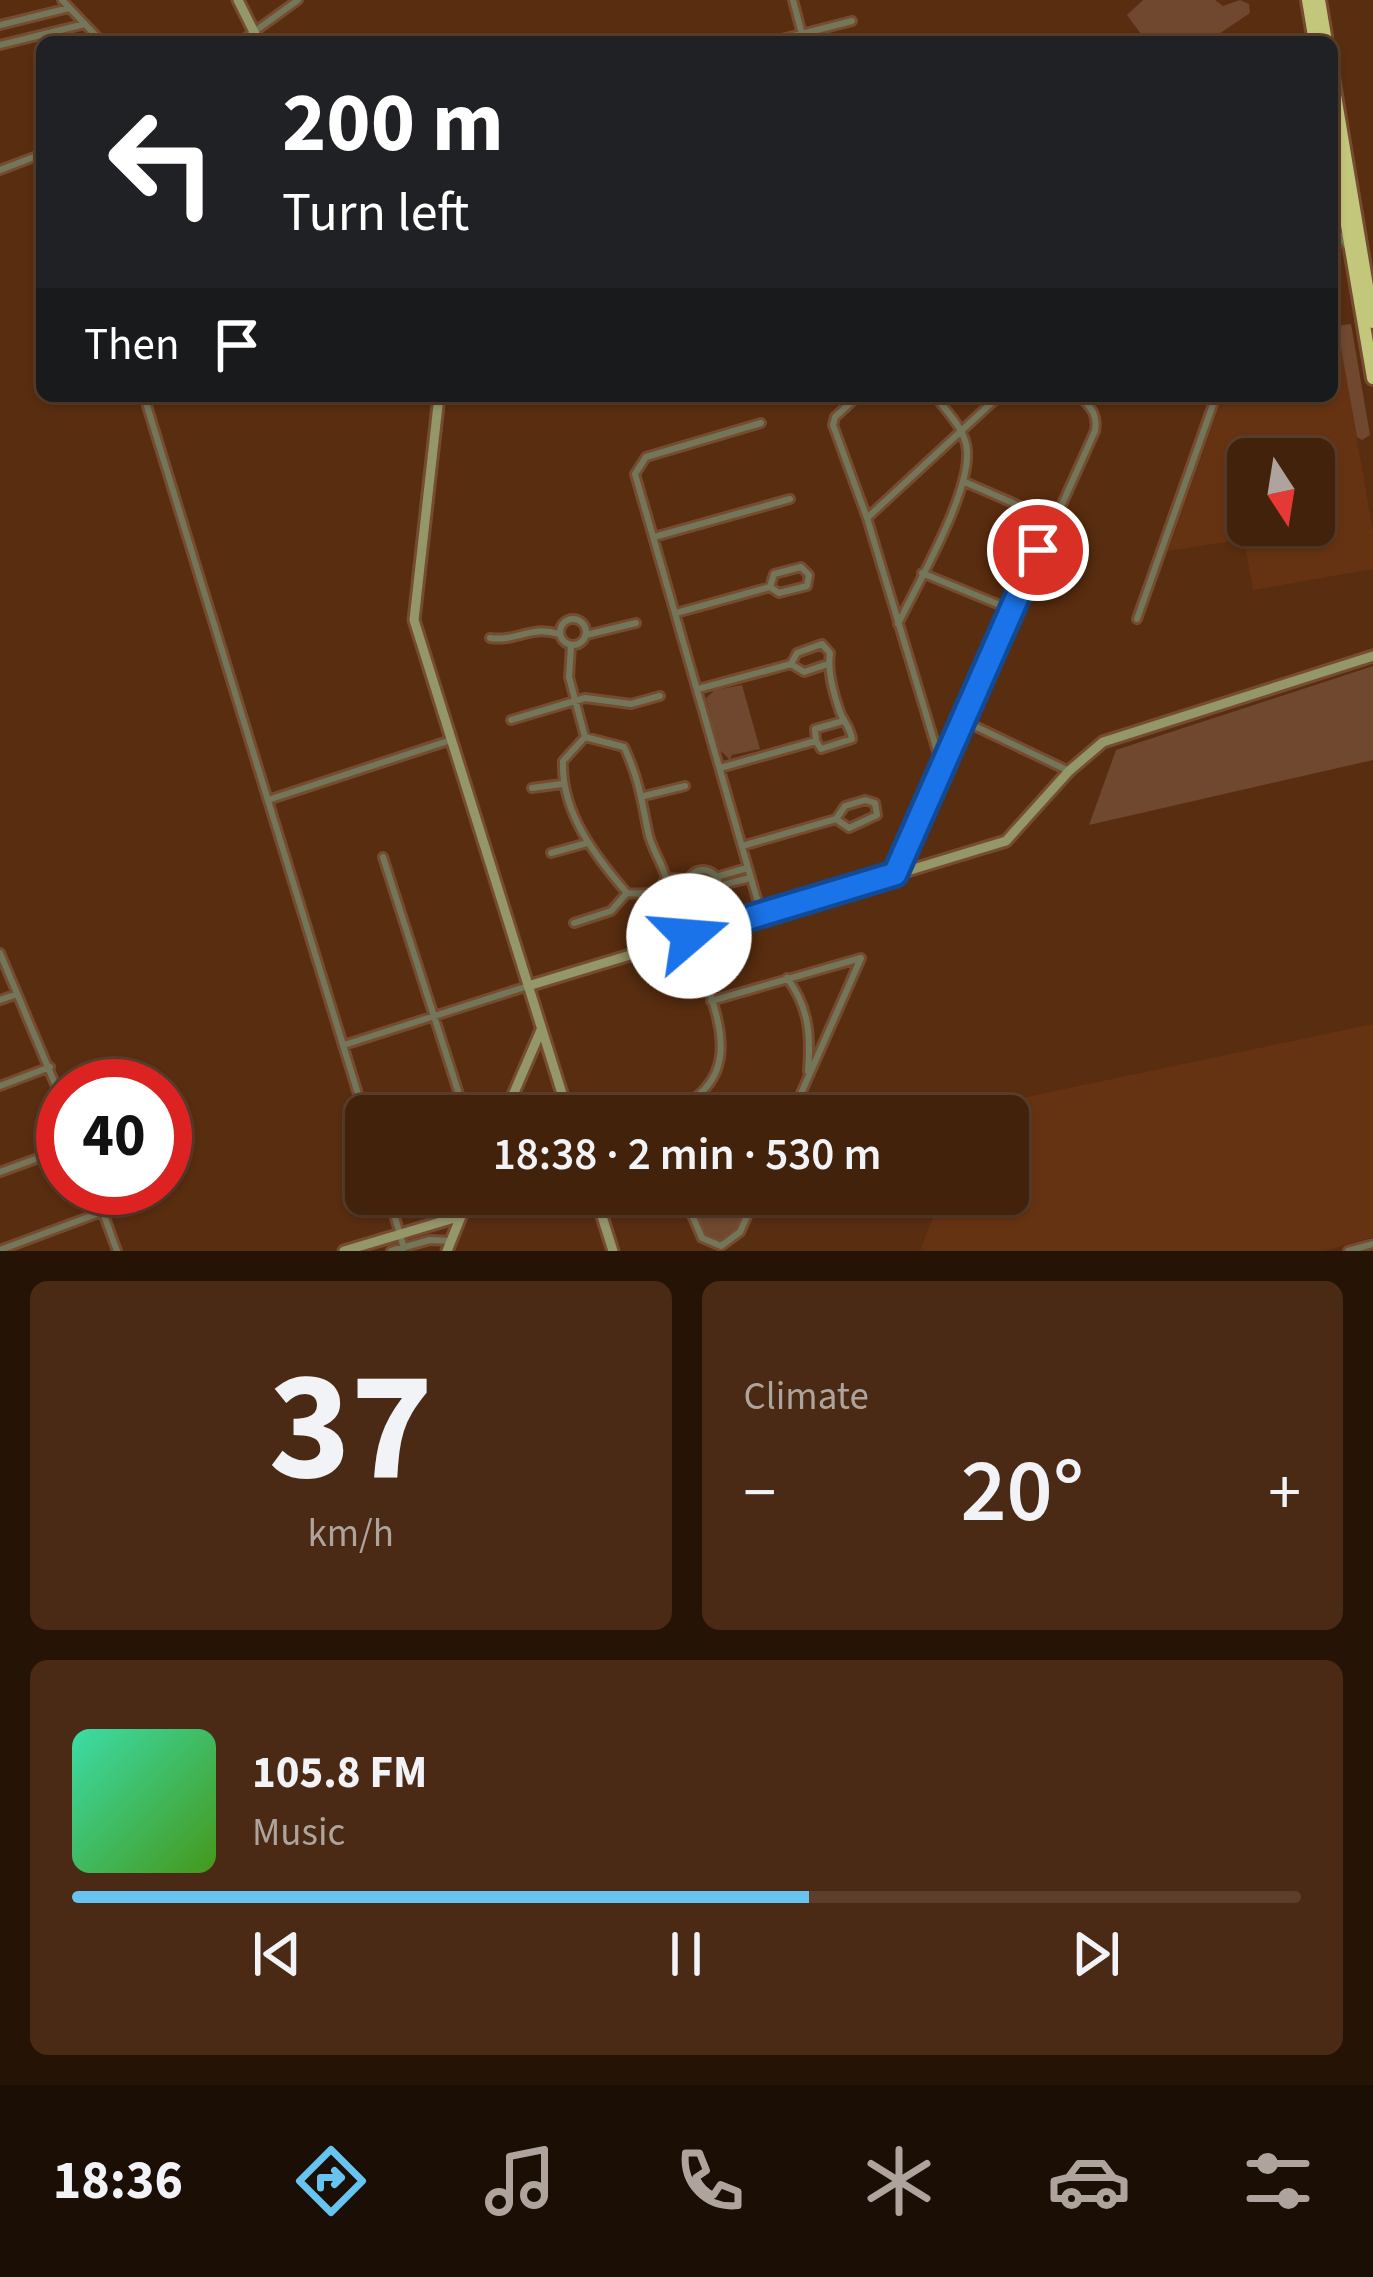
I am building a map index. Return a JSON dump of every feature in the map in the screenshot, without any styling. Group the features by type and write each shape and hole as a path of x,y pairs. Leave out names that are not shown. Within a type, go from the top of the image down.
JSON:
{"highway":[{"path":"1308,0 1314,36"},
{"path":"1319,0 1325,36"},
{"path":"1338,113 1373,322"},
{"path":"1338,172 1373,378"}],"street":[{"path":"62,0 96,36"},
{"path":"238,0 256,36"},
{"path":"257,36 298,0"},
{"path":"793,0 802,36"},
{"path":"0,25 69,8"},
{"path":"811,36 852,21"},
{"path":"36,36 85,24"},
{"path":"0,45 36,36"},
{"path":"0,170 36,156"},
{"path":"1338,224 1344,207"},
{"path":"1338,233 1352,255"},
{"path":"146,402 359,1095"},
{"path":"438,402 414,620 562,1094"},
{"path":"851,402 833,425 867,518 942,767"},
{"path":"898,624 965,482 968,449 939,402"},
{"path":"867,518 993,402"},
{"path":"895,874 1094,431 1097,420 1086,402"},
{"path":"1137,619 1214,402"},
{"path":"760,423 640,461 635,474 760,913"},
{"path":"965,482 1052,520"},
{"path":"654,537 790,499"},
{"path":"676,613 770,587 779,593 807,586 809,575 801,567 774,574 770,587"},
{"path":"922,573 1012,610"},
{"path":"560,634 565,622 573,619 582,622 586,635"},
{"path":"571,646 586,635 636,623"},
{"path":"490,638 501,640 541,628 560,634 571,646 569,676 585,737"},
{"path":"697,689 791,664 797,653 822,644 830,653 826,665 852,739 821,749 815,729 843,721"},
{"path":"344,1045 760,913 1006,841 1069,771 1103,742 1373,656"},
{"path":"791,664 804,672 826,665"},
{"path":"511,720 574,701 599,697 631,704 660,696"},
{"path":"964,721 1069,771"},
{"path":"585,737 562,761 562,784 587,843 627,893 641,895 688,884 702,871 717,881 750,878"},
{"path":"585,737 624,747 644,796 649,838 666,878"},
{"path":"268,800 451,740"},
{"path":"720,768 815,741"},
{"path":"532,788 562,784"},
{"path":"644,796 686,786"},
{"path":"742,846 836,819 845,806 865,800 875,803 877,815 872,821 849,828 836,819"},
{"path":"551,853 587,843"},
{"path":"383,856 459,1095"},
{"path":"717,881 746,868"},
{"path":"666,878 688,884 697,901 707,902 716,896 717,881"},
{"path":"659,889 666,878"},
{"path":"574,923 611,911 627,893"},
{"path":"689,936 722,1039 714,1081 699,1095"},
{"path":"0,953 46,1059"},
{"path":"711,1001 855,957 862,961 800,1095"},
{"path":"787,978 808,1022 807,1077"},
{"path":"0,1000 17,994"},
{"path":"513,1095 541,1030"},
{"path":"0,1086 36,1072"},
{"path":"0,1172 36,1159"},
{"path":"0,1250 94,1215"},
{"path":"103,1215 117,1251"},
{"path":"394,1215 404,1249"},
{"path":"602,1215 614,1251"},
{"path":"694,1215 702,1238 721,1246 740,1232 748,1215"},
{"path":"344,1251 460,1216"},
{"path":"391,1251 430,1240 449,1246 460,1216"},
{"path":"1348,1251 1373,1244"}],"shaded area":[{"path":"1143,0 1215,0 1223,6 1240,0 1249,4 1250,13 1216,36 1143,36 1127,15"},
{"path":"1351,324 1370,435 1362,440 1357,437 1338,326"},
{"path":"1338,330 1373,532 1373,569 1253,590 1245,546 1335,546 1335,438 1227,438 1227,542 1168,551 1221,402 1338,402"},
{"path":"1373,666 1373,760 1089,825 1116,750"},
{"path":"742,685 760,749 732,755 730,760 719,749 706,698 715,690"},
{"path":"1373,1024 1373,1237 1324,1251 920,1251 934,1215 1029,1215 1029,1096"},
{"path":"696,1215 744,1215 736,1233 721,1242 704,1235"}],"route":[{"path":"689,936 895,874 1038,550"}]}
